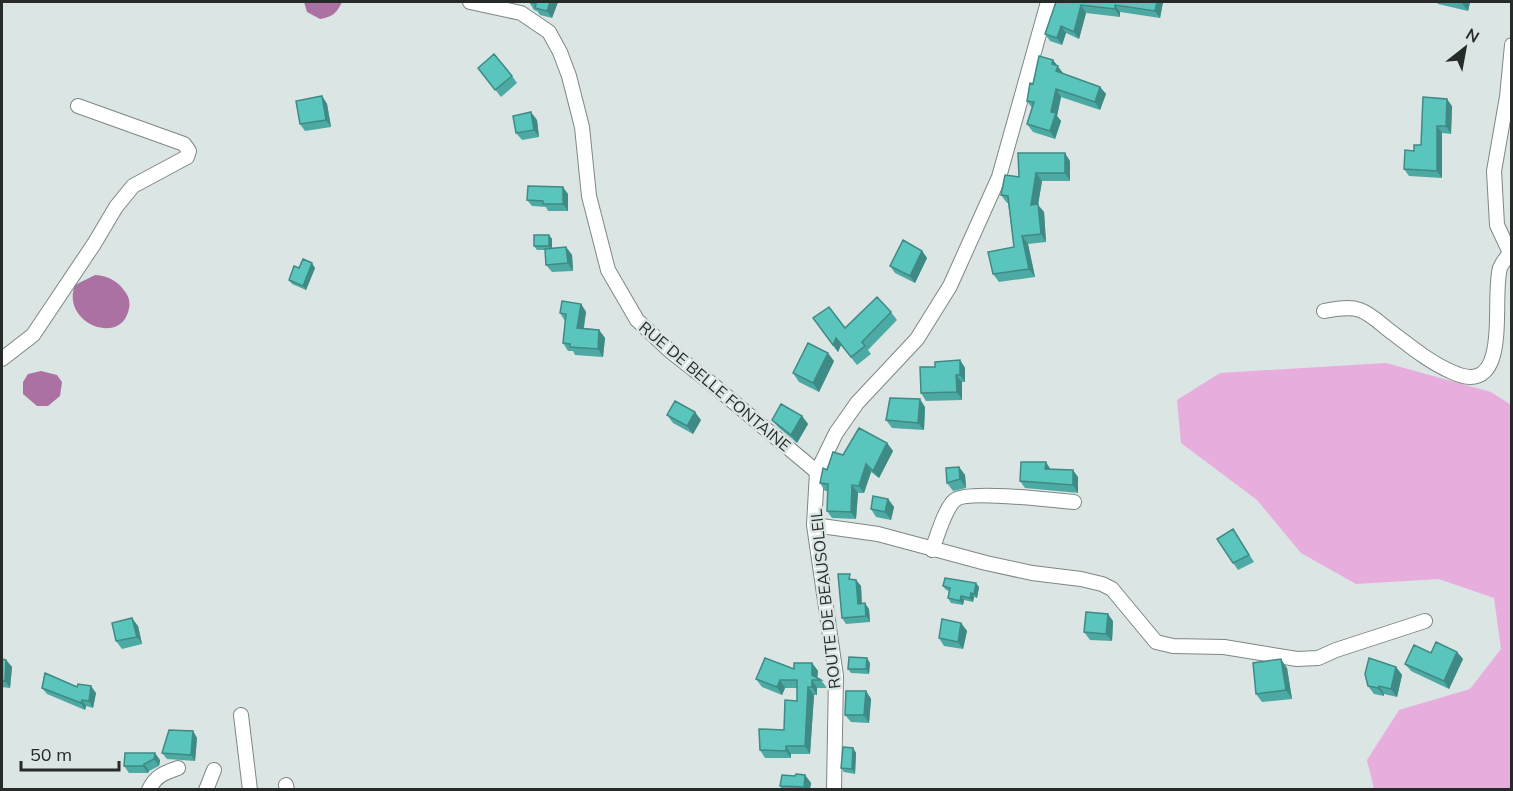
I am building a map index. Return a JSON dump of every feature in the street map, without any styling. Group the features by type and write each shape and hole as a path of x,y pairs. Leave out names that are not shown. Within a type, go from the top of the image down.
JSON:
{"street":[{"name":"RUE DE BELLE FONTAINE","path":"470,2 522,13 549,32 560,51 582,127 589,196 608,270 637,320 669,351 817,472"},
{"name":"ROUTE DE BEAUSOLEIL","path":"834,789 837,676 814,525 817,472 836,433 852,410 917,339 950,286 999,177 1048,2"},
{"path":"1324,311 1344,308 1360,310 1429,360 1454,373 1475,377 1485,374 1491,367 1496,352 1500,269 1511,255 1497,225 1494,171 1507,97 1512,45"},
{"path":"2,358 33,335 116,207 133,186 187,157 189,152 184,144 78,106"},
{"path":"932,550 951,505 961,496 977,495 1074,502"},
{"path":"814,525 878,534 932,550 1032,573 1101,584 1112,589 1156,642 1173,646 1224,647 1298,659 1318,658 1425,621"},
{"path":"241,715 250,789"},
{"path":"150,789 154,781 163,773 178,768"},
{"path":"206,789 214,770"}],"shaded area":[{"path":"304,2 342,2 334,14 320,19 307,12"},
{"path":"95,275 116,282 129,298 127,315 121,324 112,328 102,328 91,324 82,318 76,309 73,298 75,285"},
{"path":"1386,363 1491,392 1511,405 1511,789 1374,789 1367,760 1399,710 1470,689 1501,649 1494,598 1439,579 1356,584 1301,553 1257,500 1181,443 1177,400 1220,373"},
{"path":"41,371 57,375 62,382 60,396 48,406 37,406 23,394 23,382 28,374"}],"building":[{"path":"529,2 550,2 547,11 535,8 536,4"},
{"path":"1056,2 1157,2 1155,11 1115,5 1115,9 1081,5 1074,32 1061,26 1057,38 1045,34"},
{"path":"494,54 512,76 495,90 478,68"},
{"path":"1039,56 1053,60 1052,64 1058,66 1056,71 1100,87 1095,102 1056,89 1051,112 1056,113 1050,131 1027,124 1034,102 1027,101 1030,83 1033,84"},
{"path":"322,96 326,120 300,124 296,101"},
{"path":"1423,97 1447,99 1446,126 1437,126 1437,171 1404,169 1405,150 1414,151 1414,145 1421,145"},
{"path":"531,112 534,130 516,133 513,116"},
{"path":"1018,153 1065,153 1065,173 1036,173 1031,205 1038,204 1041,234 1022,236 1029,269 993,274 988,252 1014,247 1008,196 1001,195 1005,175 1019,177"},
{"path":"528,186 563,187 563,204 543,204 543,201 527,200"},
{"path":"534,235 549,235 549,246 534,246"},
{"path":"903,240 922,251 910,276 890,266"},
{"path":"566,247 568,263 546,265 545,249"},
{"path":"303,259 312,263 303,286 289,280 294,266 299,268"},
{"path":"877,297 891,312 862,342 865,346 851,357 836,338 833,345 813,318 829,307 845,328"},
{"path":"562,301 581,304 577,328 599,330 598,349 570,347 570,344 563,343 566,314 560,313"},
{"path":"808,343 828,353 813,383 793,373"},
{"path":"960,360 960,375 956,375 957,392 921,393 920,367 935,367 935,362"},
{"path":"890,398 920,399 918,423 886,420"},
{"path":"675,401 695,412 687,426 667,415"},
{"path":"781,404 802,416 791,435 772,420"},
{"path":"859,428 887,443 873,471 866,464 859,486 852,485 851,512 827,511 828,484 820,483 823,468 827,470 833,452 843,455"},
{"path":"1021,462 1046,462 1045,469 1073,470 1073,485 1020,481"},
{"path":"959,467 960,479 947,483 946,468"},
{"path":"873,496 888,499 885,512 871,509"},
{"path":"1233,529 1249,555 1233,563 1217,539"},
{"path":"838,574 850,574 849,579 856,580 858,604 865,603 866,616 842,618"},
{"path":"945,578 976,583 974,594 971,593 970,598 961,596 960,601 948,598 950,588 943,586"},
{"path":"1086,612 1108,614 1106,634 1084,632"},
{"path":"132,618 137,637 116,641 112,623"},
{"path":"942,619 961,623 958,642 939,638"},
{"path":"1436,642 1457,652 1444,681 1405,664 1414,645 1431,653"},
{"path":"849,657 867,658 866,669 848,669"},
{"path":"765,658 794,669 794,663 812,663 812,675 821,680 812,680 812,687 808,687 805,746 786,746 786,751 760,750 759,729 784,730 785,700 797,701 797,680 780,680 777,687 756,679"},
{"path":"1369,658 1396,667 1391,689 1368,686 1365,674"},
{"path":"2,659 6,660 5,681 2,680"},
{"path":"1281,659 1286,690 1256,694 1253,663"},
{"path":"45,673 77,687 78,684 91,686 89,701 82,700 81,703 42,688"},
{"path":"846,691 866,691 864,715 845,715"},
{"path":"169,730 193,731 191,755 162,753"},
{"path":"843,747 853,748 852,769 841,768"},
{"path":"125,753 155,753 154,759 143,766 124,766"},
{"path":"796,774 805,775 804,787 780,786 782,775 795,776"}]}
